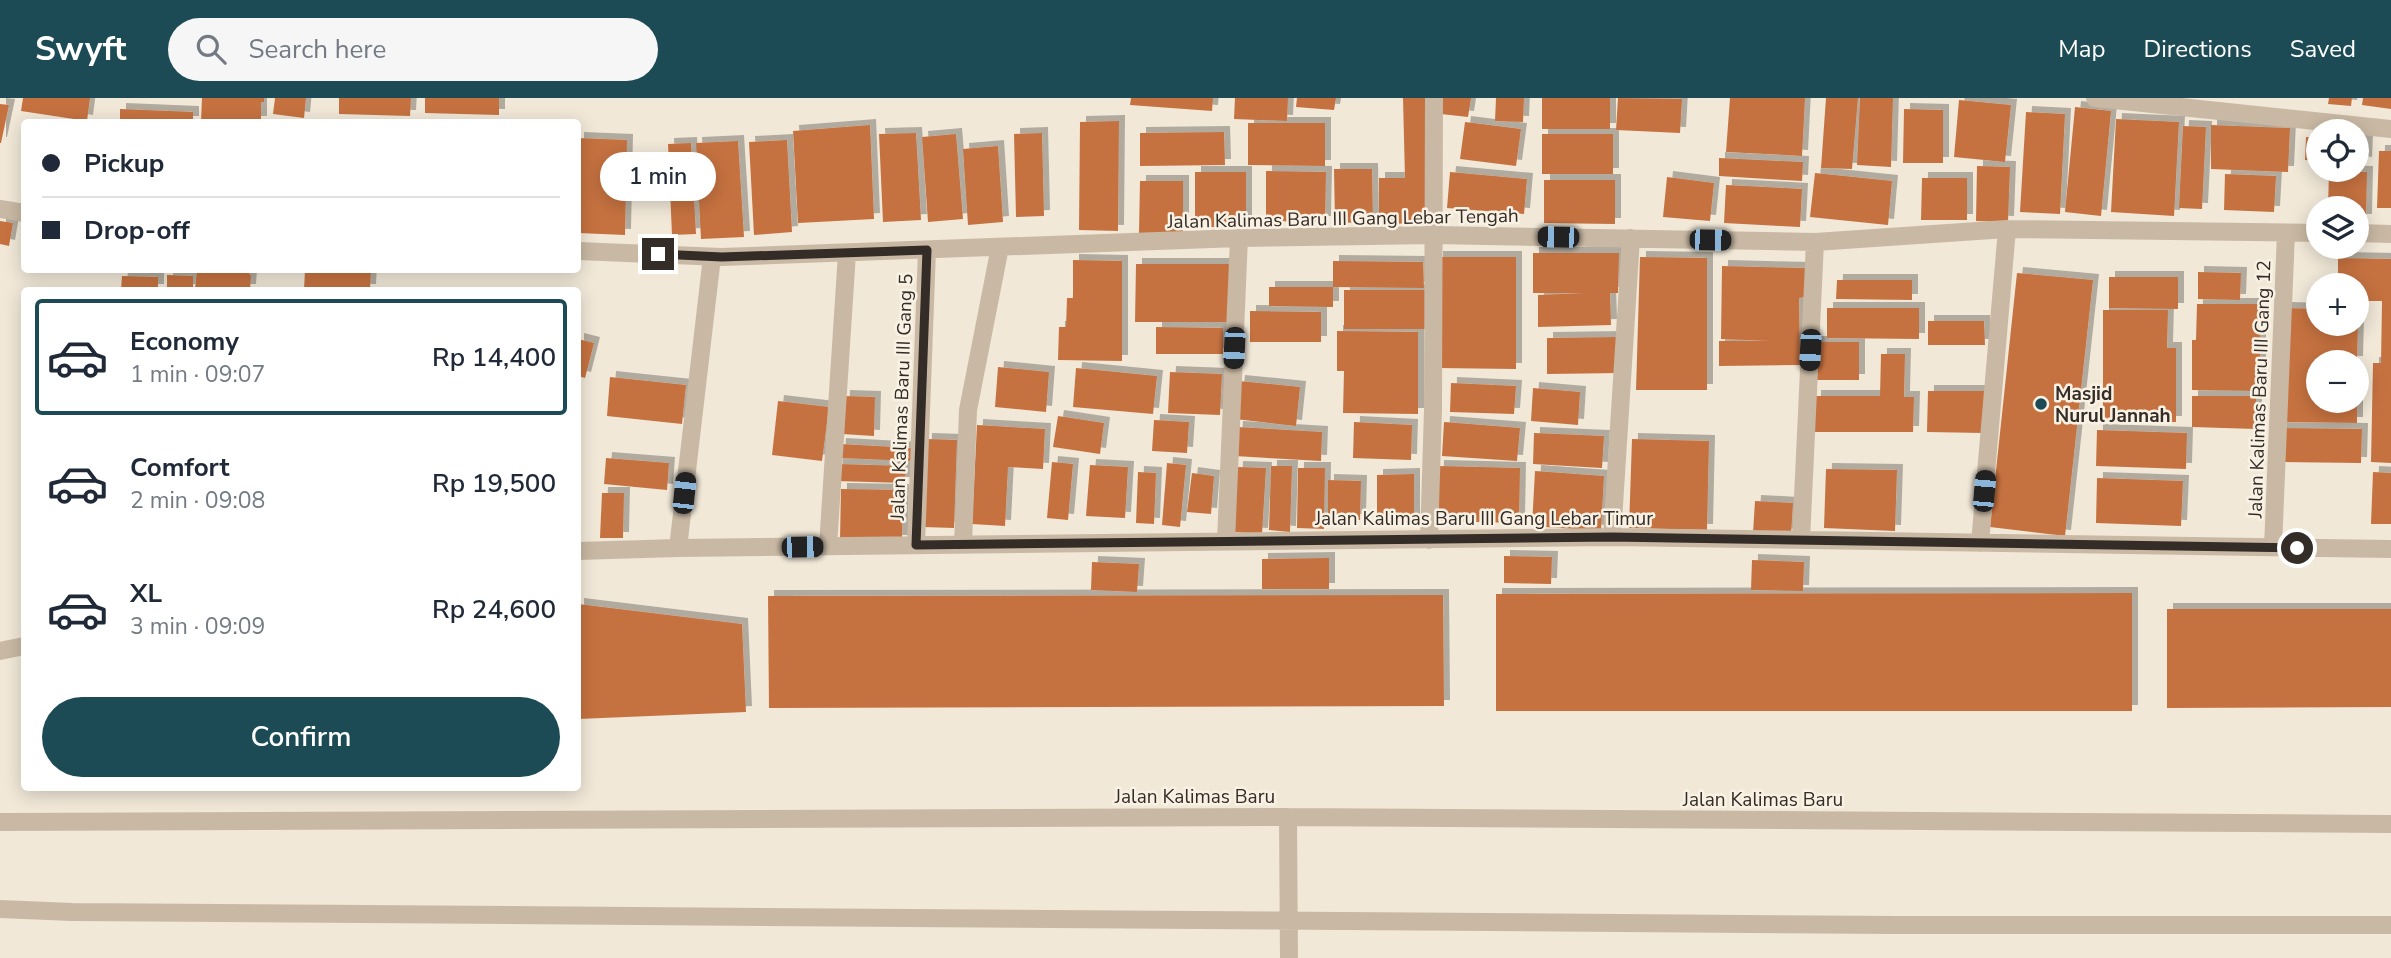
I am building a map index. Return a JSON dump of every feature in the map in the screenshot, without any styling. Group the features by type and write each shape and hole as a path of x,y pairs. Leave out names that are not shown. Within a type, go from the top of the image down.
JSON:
{"street":[{"path":"1429,540 1434,98"},
{"path":"2095,98 2391,128"},
{"path":"0,209 21,212"},
{"path":"1980,543 2007,229"},
{"name":"Jalan Kalimas Baru III Gang Lebar Tengah","path":"581,251 712,257 1239,238 1434,235 1815,242 2007,229 2306,233"},
{"name":"Jalan Kalimas Baru III Gang 12","path":"2273,547 2287,233"},
{"path":"2369,233 2391,234"},
{"path":"1226,541 1239,238"},
{"path":"1612,537 1631,238"},
{"path":"1801,540 1815,242"},
{"path":"963,545 968,410 1000,247"},
{"name":"Jalan Kalimas Baru III Gang 5","path":"916,545 927,250"},
{"path":"828,546 847,253"},
{"path":"678,548 712,257"},
{"name":"Jalan Kalimas Baru III Gang Lebar Timur","path":"581,551 1612,537 2391,549"},
{"path":"0,651 21,647"},
{"path":"1288,817 1289,958"},
{"name":"Jalan Kalimas Baru","path":"0,822 1288,817 2391,824"},
{"path":"0,909 72,912 1287,921 2391,925"}],"building":[{"path":"23,98 90,98 87,119 21,111"},
{"path":"202,98 264,98 264,102 261,102 261,119 201,119"},
{"path":"275,98 306,98 304,118 273,114"},
{"path":"339,98 411,98 410,116 339,114"},
{"path":"425,98 499,98 499,115 425,113"},
{"path":"1131,98 1213,98 1212,111 1130,105"},
{"path":"1235,98 1288,98 1287,121 1234,119"},
{"path":"1297,98 1336,98 1334,110 1296,107"},
{"path":"1403,98 1430,98 1432,223 1379,224 1379,178 1405,178"},
{"path":"1443,98 1471,98 1468,117 1441,114"},
{"path":"1496,98 1524,98 1523,122 1495,121"},
{"path":"1542,98 1610,98 1610,129 1542,129"},
{"path":"1618,98 1682,99 1680,133 1616,130"},
{"path":"1730,98 1805,98 1802,156 1726,152"},
{"path":"1826,98 1858,98 1852,169 1821,168"},
{"path":"1860,98 1893,98 1891,167 1857,165"},
{"path":"2329,98 2352,98 2351,106 2328,104"},
{"path":"2363,98 2391,98 2391,109 2362,105"},
{"path":"1959,100 2011,105 2005,162 1954,157"},
{"path":"0,104 9,105 1,143 0,143"},
{"path":"2075,107 2111,111 2101,216 2065,212"},
{"path":"120,109 193,112 193,119 120,119"},
{"path":"1904,109 1943,110 1943,163 1903,163"},
{"path":"2026,112 2065,114 2060,214 2020,212"},
{"path":"2116,119 2179,122 2174,216 2111,212"},
{"path":"1119,121 1118,231 1079,230 1080,122"},
{"path":"1465,122 1521,129 1516,166 1460,159"},
{"path":"1248,123 1325,123 1325,166 1248,165"},
{"path":"870,125 874,219 798,223 793,131"},
{"path":"2211,125 2290,128 2288,172 2211,169"},
{"path":"2183,126 2206,127 2202,209 2179,208"},
{"path":"1224,132 1225,165 1140,166 1140,133"},
{"path":"916,133 921,220 883,222 879,134"},
{"path":"1042,133 1044,216 1016,217 1014,134"},
{"path":"956,134 963,219 928,222 922,137"},
{"path":"1542,134 1613,134 1613,174 1542,174"},
{"path":"581,138 627,140 625,235 581,233"},
{"path":"787,140 792,232 754,235 749,142"},
{"path":"738,141 744,237 701,239 696,143"},
{"path":"691,143 696,234 672,235 668,144"},
{"path":"998,146 1003,222 968,225 963,149"},
{"path":"2379,151 2391,151 2391,208 2377,208"},
{"path":"1719,158 1803,162 1802,181 1719,176"},
{"path":"1977,166 2010,167 2008,222 1976,221"},
{"path":"1334,169 1372,169 1373,222 1335,223"},
{"path":"1266,171 1326,172 1325,222 1266,221"},
{"path":"1195,172 1246,172 1246,227 1195,227"},
{"path":"1450,172 1527,179 1524,214 1447,208"},
{"path":"1815,173 1892,181 1888,225 1810,217"},
{"path":"2225,174 2276,176 2274,212 2224,210"},
{"path":"1667,177 1714,183 1710,221 1663,217"},
{"path":"1922,178 1967,178 1967,220 1921,220"},
{"path":"1544,180 1615,180 1615,224 1544,223"},
{"path":"1140,181 1183,181 1183,233 1139,233"},
{"path":"2329,182 2367,182 2366,196 2328,196"},
{"path":"1726,185 1802,189 1800,227 1724,223"},
{"path":"0,221 13,223 9,246 0,244"},
{"path":"1533,253 1619,253 1618,293 1610,293 1611,325 1538,327 1538,295 1584,293 1533,293"},
{"path":"1437,257 1516,257 1516,369 1438,368"},
{"path":"1640,257 1707,258 1707,390 1636,390"},
{"path":"2338,259 2391,259 2391,463 2371,462 2373,363 2381,363 2382,301 2369,301 2369,273 2338,273"},
{"path":"1073,260 1122,261 1122,361 1058,360 1059,327 1066,327 1067,298 1073,298"},
{"path":"1333,261 1423,262 1424,288 1333,287"},
{"path":"1136,264 1233,264 1232,322 1135,322"},
{"path":"1722,266 1805,268 1805,297 1799,298 1800,365 1719,366 1719,341 1769,341 1721,339"},
{"path":"2198,272 2241,273 2240,300 2198,299"},
{"path":"197,273 251,275 250,287 195,287"},
{"path":"305,273 371,273 370,287 304,287"},
{"name":"Masjid Nurul Jannah","path":"2017,273 2093,280 2065,536 1990,527"},
{"path":"167,275 193,276 193,287 167,287"},
{"path":"122,276 158,277 158,287 121,287"},
{"path":"2109,277 2178,277 2178,309 2109,308"},
{"path":"1837,280 1912,280 1912,300 1836,299"},
{"path":"1269,287 1333,287 1333,307 1269,306"},
{"path":"1344,290 1430,290 1429,329 1344,329"},
{"path":"2197,304 2260,304 2260,391 2192,390 2192,340 2196,340"},
{"path":"1827,308 1919,308 1919,339 1827,338"},
{"path":"2286,308 2306,309 2306,336 2358,336 2357,350 2306,350 2306,413 2357,413 2357,423 2281,422"},
{"path":"2103,310 2168,310 2167,348 2176,348 2176,422 2103,421"},
{"path":"1250,311 1321,312 1321,342 1250,342"},
{"path":"1928,321 1984,321 1985,345 1928,345"},
{"path":"1156,327 1223,328 1223,354 1156,354"},
{"path":"1337,331 1418,332 1418,414 1343,413 1344,371 1337,371"},
{"path":"1619,337 1620,373 1547,374 1547,338"},
{"path":"581,340 594,343 585,378 581,377"},
{"path":"1813,342 1859,342 1859,380 1813,380"},
{"path":"1881,354 1905,354 1904,397 1914,397 1913,432 1815,432 1815,396 1880,396"},
{"path":"998,367 1049,372 1046,412 995,407"},
{"path":"1076,368 1157,376 1153,414 1073,407"},
{"path":"1170,372 1222,374 1220,415 1168,413"},
{"path":"610,377 686,385 682,424 607,416"},
{"path":"1239,381 1300,387 1296,426 1235,419"},
{"path":"1451,383 1516,386 1514,414 1450,412"},
{"path":"1533,388 1580,392 1578,425 1531,421"},
{"path":"1928,391 1984,391 1983,433 1927,432"},
{"path":"844,396 875,397 874,436 842,434"},
{"path":"2192,396 2256,396 2256,429 2192,427"},
{"path":"778,401 829,407 822,461 772,455"},
{"path":"1058,416 1104,423 1100,454 1053,447"},
{"path":"1154,420 1189,422 1187,453 1152,451"},
{"path":"1354,422 1412,425 1411,460 1353,458"},
{"path":"1444,422 1520,428 1517,461 1442,456"},
{"path":"977,425 1045,429 1043,469 1008,467 1005,526 972,524"},
{"path":"1237,427 1322,432 1321,461 1235,456"},
{"path":"2280,428 2362,429 2361,463 2280,462"},
{"path":"2097,430 2187,433 2186,469 2096,466"},
{"path":"1534,433 1604,436 1602,468 1533,464"},
{"path":"926,439 957,440 954,528 923,527"},
{"path":"1632,439 1709,441 1707,530 1629,528"},
{"path":"840,444 913,448 913,461 839,458"},
{"path":"606,458 669,463 667,490 604,484"},
{"path":"1052,462 1073,464 1068,520 1047,518"},
{"path":"1167,463 1186,465 1180,527 1162,525"},
{"path":"837,464 906,466 905,483 836,481"},
{"path":"1090,465 1128,467 1125,518 1086,516"},
{"path":"1271,466 1292,466 1290,532 1269,530"},
{"path":"1438,466 1520,468 1519,523 1436,521"},
{"path":"1237,467 1266,468 1262,534 1234,532"},
{"path":"1298,468 1325,468 1324,529 1297,528"},
{"path":"1826,469 1897,470 1895,531 1824,528"},
{"path":"1535,471 1604,476 1601,531 1532,526"},
{"path":"1138,472 1156,473 1154,524 1136,523"},
{"path":"2373,472 2391,473 2391,524 2371,524"},
{"path":"1192,473 1214,476 1211,514 1187,512"},
{"path":"1414,474 1414,523 1377,524 1377,475"},
{"path":"2097,478 2183,481 2181,526 2096,523"},
{"path":"1328,480 1361,481 1360,520 1328,520"},
{"path":"841,489 903,490 902,541 840,540"},
{"path":"602,493 624,493 623,538 600,538"},
{"path":"1755,501 1793,503 1791,535 1753,533"},
{"path":"1504,556 1552,557 1551,584 1504,583"},
{"path":"1329,558 1329,589 1262,589 1262,559"},
{"path":"1752,560 1804,562 1803,591 1751,590"},
{"path":"1092,562 1139,564 1137,592 1091,590"},
{"path":"2132,593 2132,711 1496,711 1496,594"},
{"path":"1443,595 1444,706 769,708 768,596"},
{"path":"581,604 742,624 746,712 581,719"},
{"path":"2167,609 2391,609 2391,707 2167,708"}],"place":[{"name":"Masjid Nurul Jannah","path":"2041,404"}],"route":[{"path":"658,254 722,257 927,250 916,545 1612,537 2297,548"}]}
